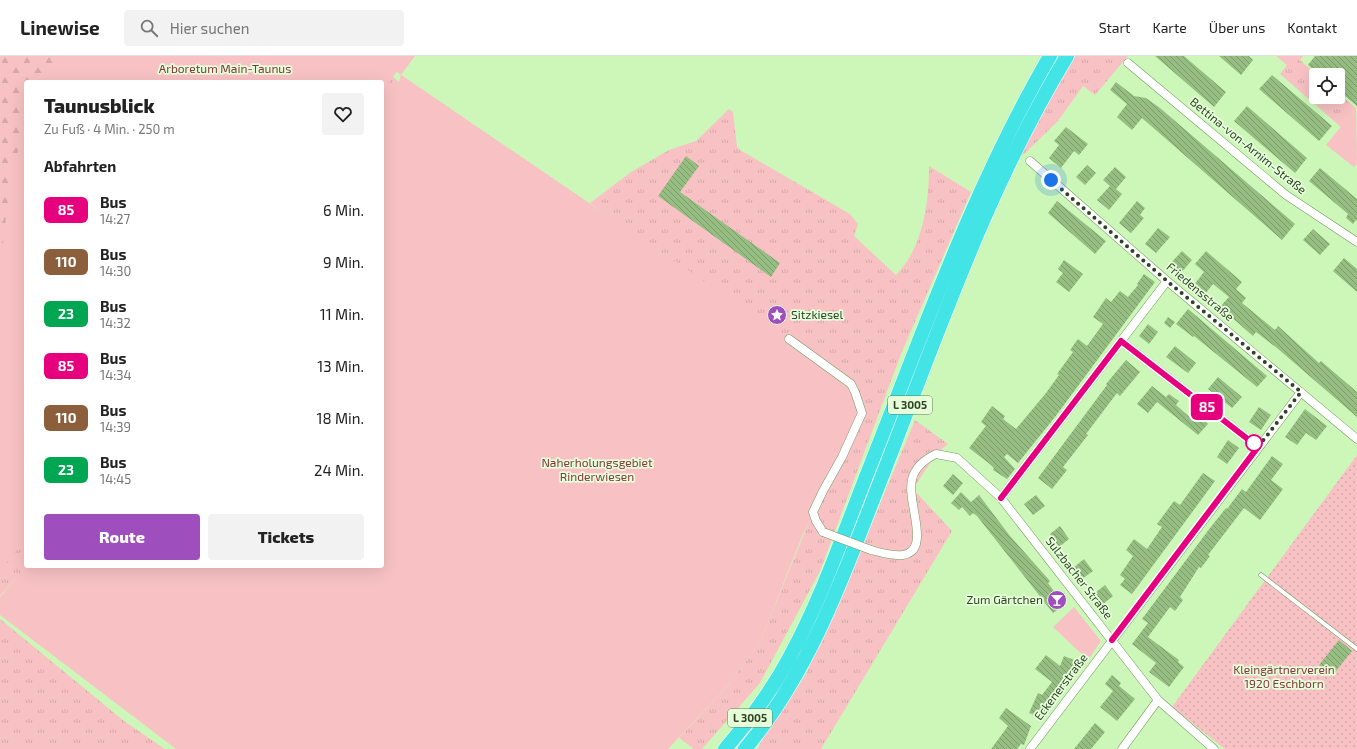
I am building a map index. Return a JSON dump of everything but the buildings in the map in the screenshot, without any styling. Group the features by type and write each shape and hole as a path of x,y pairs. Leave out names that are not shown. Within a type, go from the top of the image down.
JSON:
{"highway":[{"name":"L 3005","path":"725,749 773,685 802,633 832,562 975,205 1013,122 1050,56"},
{"name":"L 3005","path":"745,749 791,685 829,610 930,352 989,210 1027,128 1067,56"}],"street":[{"name":"Bettina-von-Arnim-Straße","path":"1128,64 1286,194 1357,242"},
{"name":"Friedensstraße","path":"1030,161 1167,281 1357,439"},
{"path":"1001,498 1167,281"},
{"name":"Sulzbacher Straße","path":"789,339 848,380 855,392 862,413 842,457 822,490 813,512 816,521 823,532 871,550 896,556 909,554 918,542 910,488 911,478 919,464 936,454 943,454 957,458 1001,498 1158,700 1214,749"},
{"path":"1121,341 1258,447"},
{"name":"Eckenerstraße","path":"1030,749 1301,392"},
{"path":"1122,749 1158,700"}],"lane":[{"path":"1261,575 1357,649"}],"green space":[{"path":"0,56 285,56 267,80 24,80 24,462 0,494"},
{"name":"Arboretum Main-Taunus","path":"56,56 409,56 384,88 384,80 47,80"},
{"path":"368,56 399,82 401,75 618,224 590,203 631,172 669,150 696,141 729,109 733,112 737,147 740,150 850,214 858,224 854,236 896,275 913,252 923,224 928,195 929,166 971,192 901,354 820,571 760,683 702,749 694,749 679,738 730,683 760,642 813,512 654,563 15,579 0,596 0,494 24,462 24,568 384,568 384,80 381,80"},
{"path":"374,56 415,56 401,75"},
{"path":"1075,56 1128,56 1095,95 1083,86 1058,121 1021,157 1021,147"},
{"path":"1276,56 1303,56 1300,60 1309,68 1309,99 1280,74 1287,65"},
{"name":"Naherholungsgebiet Rinderwiesen","path":"401,75 789,339 847,381 862,413 803,534 760,642 730,683 668,749 176,749 0,615 0,597 24,568 384,568 384,102 399,83"},
{"path":"1345,99 1356,108 1341,127 1315,104 1345,104"},
{"path":"1356,108 1357,164 1354,167 1326,145"},
{"path":"24,137 24,541 0,571 0,269 12,166"},
{"path":"915,420 948,444 936,454 913,489 952,531 821,749 758,749 760,743 806,674 819,641 843,593"},
{"name":"Kleingärtnerverein 1920 Eschborn","path":"1357,455 1357,749 1225,749 1172,707"},
{"path":"1074,607 1101,641 1088,660 1053,627"},
{"path":"0,619 124,721 165,749 0,749"}],"bus line":[{"name":"85","path":"1001,498 1121,341 1258,447 1112,640"}],"place":[{"name":"Sitzkiesel","path":"777,315"},
{"name":"Zum Gärtchen","path":"1057,600"}],"route":[{"path":"1051,180 1167,281 1301,392 1258,447 1254,443"}]}
